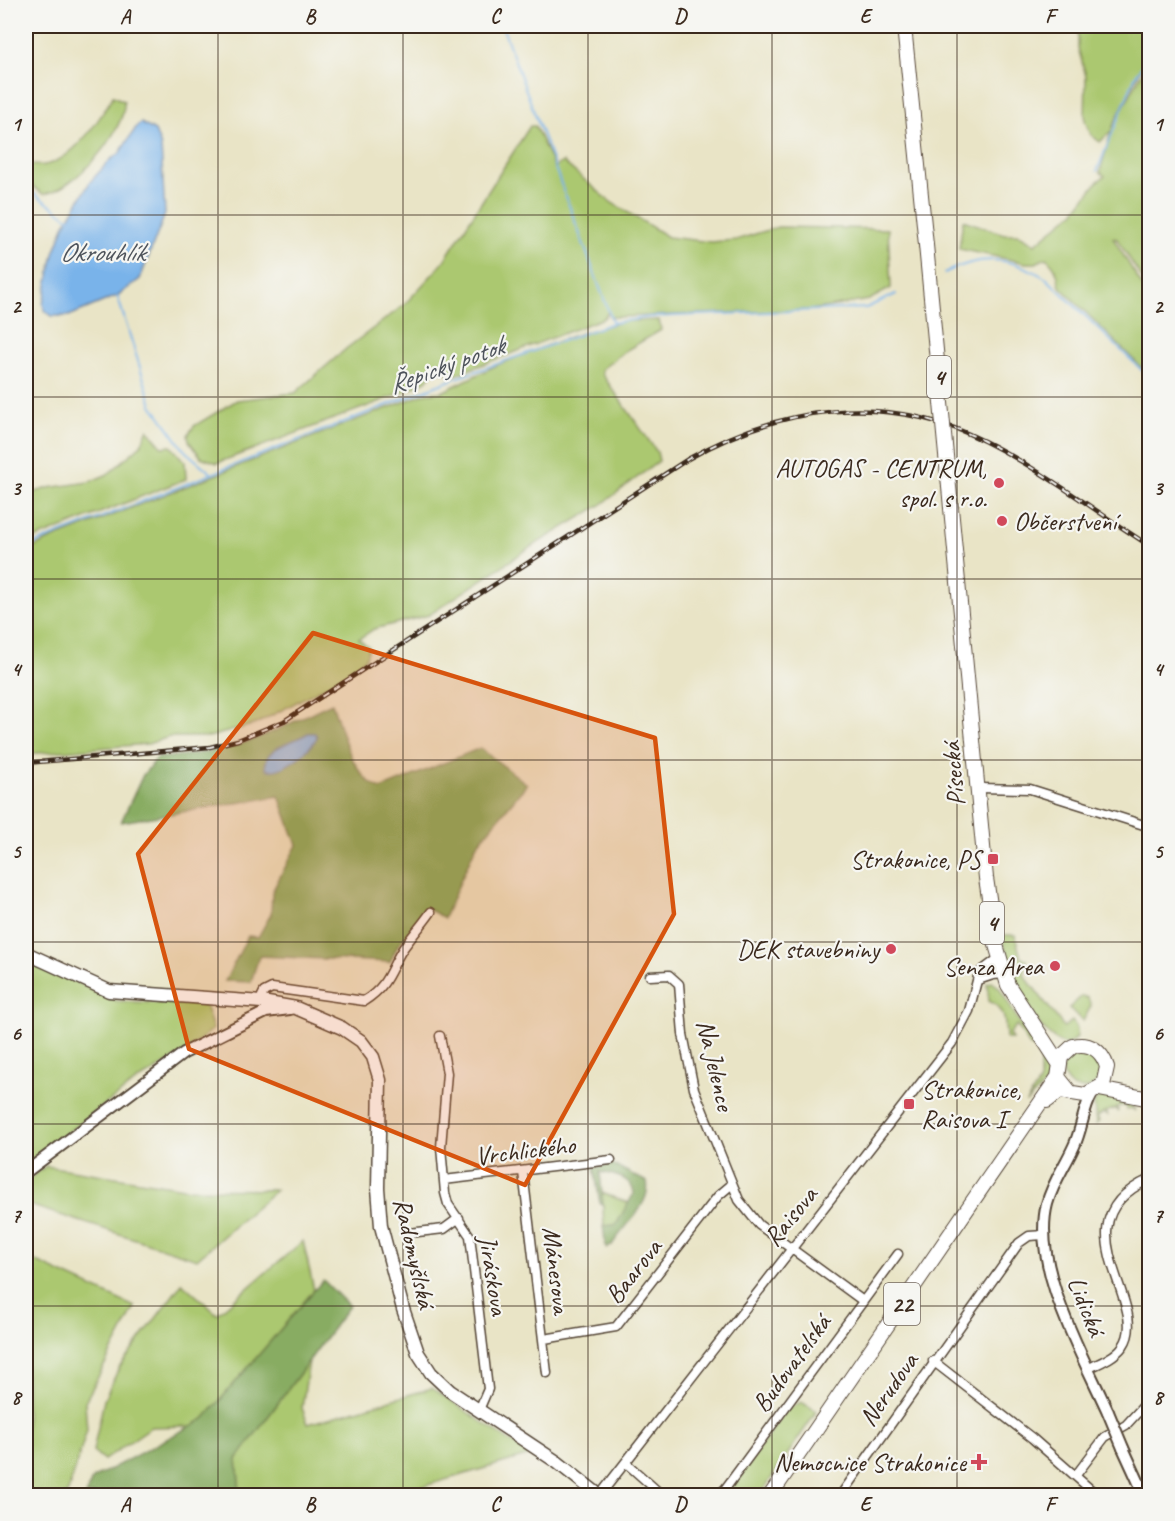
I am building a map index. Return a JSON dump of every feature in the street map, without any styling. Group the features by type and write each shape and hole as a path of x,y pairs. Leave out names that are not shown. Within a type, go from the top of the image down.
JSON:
{"main road":[{"name":"Písecká","path":"904,26 951,508 982,788 989,903 1004,974 1016,1000 1058,1062"},
{"name":"Radomyšlská","path":"26,952 108,991 264,1007 296,1008 352,1033 373,1057 380,1080 378,1188 381,1226 403,1309 418,1353 430,1373 450,1391 566,1468 600,1495"},
{"name":"Písecká","path":"1034,1026 1056,1045 1069,1048"},
{"name":"4","path":"1069,1048 1086,1045 1100,1052 1107,1066 1107,1075 1117,1085 1143,1097"},
{"path":"1069,1048 1058,1062 1058,1077 1074,1094"},
{"path":"1095,1091 1107,1075"},
{"name":"22","path":"770,1496 1058,1077"},
{"name":"4","path":"1074,1094 1095,1091 1143,1097"},
{"name":"22","path":"1034,1112 1056,1093 1074,1094"}],"street":[{"name":"Písecká","path":"982,788 1037,791 1149,827"},
{"path":"26,1172 184,1053 264,1007 264,992 272,988 364,1001 372,996 392,975 402,951 431,912"},
{"name":"Raisova","path":"600,1495 952,1043 966,1019 984,968 999,958"},
{"path":"978,980 1004,974"},
{"name":"Na Jelence","path":"650,976 669,975 676,978 680,984 683,1034 694,1089 731,1185 751,1218 790,1250 863,1301"},
{"name":"Jiráskova","path":"440,1036 447,1073 441,1147 446,1199 470,1236 488,1389 479,1410"},
{"name":"Lidická","path":"1095,1091 1073,1149 1054,1183 1047,1206 1044,1235 1051,1278 1144,1496"},
{"name":"Lidická","path":"1074,1094 1081,1128"},
{"name":"Vrchlického","path":"444,1180 611,1160"},
{"name":"Mánesova","path":"523,1172 547,1373"},
{"path":"1089,1368 1117,1353 1128,1335 1125,1306 1109,1255 1107,1228 1118,1202 1127,1192 1149,1179"},
{"name":"Baarova","path":"544,1339 616,1327 718,1196 731,1185"},
{"name":"Jiráskova","path":"409,1233 444,1229 459,1218"},
{"name":"Nerudova","path":"840,1496 933,1361 1022,1239 1032,1235 1044,1235"},
{"name":"Budovatelská","path":"717,1496 898,1254"},
{"path":"933,1361 1076,1475 1098,1496"},
{"path":"1076,1475 1105,1437 1126,1425 1149,1399"},
{"path":"626,1463 663,1496"}],"highlighted area":[{"path":"313,633 655,738 674,914 525,1185 189,1049 138,854"}],"green space":[{"path":"1078,26 1149,26 1149,52 1112,128 1149,60 1149,285 1141,277 1117,239 1113,238 1149,297 1149,375 1060,287 1056,271 1046,258 1036,263 1026,263 959,249 963,220 1004,234 1018,234 1035,244 1075,211 1098,181 1105,176 1100,172 1111,131 1100,142 1091,135 1085,121 1086,76 1078,48"},
{"path":"113,96 124,101 123,113 108,142 82,172 55,191 43,194 26,181 26,163 39,166 53,163 65,156 88,133"},
{"path":"530,126 535,126 554,167 563,162 612,203 668,237 711,242 736,240 778,227 888,229 891,288 869,300 811,310 619,317 610,317 608,312 604,318 455,375 435,370 426,381 397,395 217,463 201,457 189,441 188,435 194,426 237,400 295,393 347,348 404,305 442,264"},
{"path":"659,320 661,330 625,351 602,369 602,374 657,452 659,461 601,505 531,547 429,615 374,629 359,639 369,647 366,658 343,677 256,724 209,737 169,737 148,744 26,754 26,551 348,423 427,393 442,392 497,365 569,337 623,321"},
{"path":"148,429 162,447 171,446 185,462 186,479 26,542 26,495 48,488 89,482 108,474 141,445"},
{"path":"332,703 355,764 371,783 381,789 480,748 527,784 476,846 444,918 428,909 398,945 390,962 259,956 251,982 225,981 248,936 258,937 271,914 272,892 297,845 279,796 121,822 143,775 157,758 226,748 252,740"},
{"path":"1002,935 1015,935 1021,958 1027,960 1024,975 1064,1027 1072,1021 1074,1023 1077,1032 1076,1039 1066,1045 1042,1028 1032,1014 1016,981"},
{"path":"26,958 117,1001 205,1005 213,1029 184,1053 137,1081 26,1163"},
{"path":"992,982 999,987 1018,1020 1051,1057 1048,1081 1026,1103 1040,1081 1040,1051 1029,1045 1017,1025 1009,1034 1012,1039 1006,1039 1002,1012 989,1001 987,983"},
{"path":"1082,996 1088,998 1091,1006 1083,1021 1069,1008"},
{"path":"1082,1051 1089,1052 1095,1057 1100,1063 1100,1077 1095,1083 1089,1088 1082,1089 1075,1088 1069,1083 1064,1077 1063,1070 1064,1063 1069,1057 1075,1052"},
{"path":"1108,1096 1132,1105 1135,1111 1132,1108 1127,1109 1125,1105 1117,1107 1118,1112 1115,1108 1106,1112 1108,1116 1104,1113 1097,1117 1099,1121 1096,1124 1094,1102 1099,1097"},
{"path":"612,1164 647,1182 647,1190 636,1215 612,1245 606,1248 603,1226 616,1225 634,1193 626,1180 600,1172 603,1205 600,1203 594,1168"},
{"path":"46,1166 190,1189 276,1190 197,1259 26,1204 26,1182"},
{"path":"602,1193 629,1203 616,1225 604,1226"},
{"path":"303,1241 314,1290 204,1419 192,1426 151,1427 104,1460 93,1451 104,1400 119,1368 182,1283 217,1314"},
{"path":"26,1257 135,1307 85,1402 87,1430 67,1495 26,1495"},
{"path":"323,1280 349,1306 237,1459 240,1495 86,1495 92,1479 204,1419"},
{"path":"309,1361 302,1408 308,1424 432,1388 530,1455 390,1496 240,1495 237,1459"},
{"path":"801,1402 817,1411 760,1495 730,1496 732,1488 786,1410"}],"water":[{"name":"Okrouhlík","path":"141,123 155,131 161,146 165,214 140,279 117,296 69,316 52,316 44,310 43,303 54,254 64,226 90,182 111,159 119,154"},
{"path":"308,733 315,733 317,737 302,755 279,769 266,769 268,756 273,751"}],"waterway":[{"path":"502,26 613,323"},
{"path":"1097,171 1135,77 1150,53"},
{"path":"26,188 70,219"},
{"name":"Řepický potok","path":"944,273 984,260 1008,262 1034,271 1047,279 1150,378"},
{"name":"Řepický potok","path":"26,547 451,380 613,323 650,317 866,308 896,294"},
{"path":"117,295 152,405 185,451 212,474"}],"railway":[{"path":"26,763 210,747 238,740 284,721 688,459 723,441 759,427 796,417 834,411 872,411 909,415 947,425 1006,452 1150,546"}],"place":[{"name":"AUTOGAS - CENTRUM, spol. s r.o.","path":"999,483"},
{"name":"Občerstvení","path":"1002,521"},
{"name":"Strakonice, PS","path":"993,859"},
{"name":"DEK stavebniny","path":"891,949"},
{"name":"Senza Area","path":"1055,966"},
{"name":"Strakonice, Raisova I","path":"909,1104"},
{"name":"Nemocnice Strakonice","path":"979,1462"}]}
